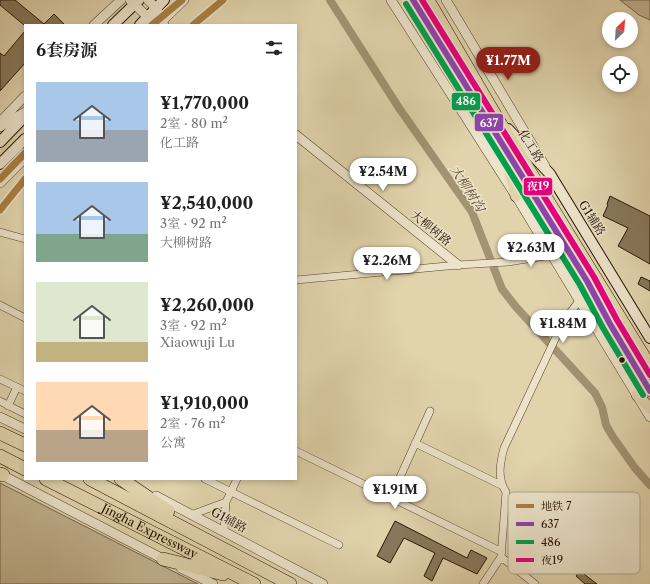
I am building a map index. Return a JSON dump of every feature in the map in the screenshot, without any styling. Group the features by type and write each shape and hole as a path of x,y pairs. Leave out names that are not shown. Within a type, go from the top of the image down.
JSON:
{"highway":[{"path":"0,432 24,444"},
{"path":"0,456 24,468"},
{"name":"Jingha Expressway","path":"48,480 251,582"},
{"name":"Jingha Expressway","path":"92,480 290,584"},
{"path":"123,480 208,540"},
{"path":"163,559 251,582"}],"main road":[{"path":"141,24 164,0"},
{"name":"化工路","path":"413,0 587,281 610,324 650,391"},
{"name":"化工路","path":"429,0 499,120 650,365"},
{"path":"114,24 134,1"},
{"path":"0,142 24,117"},
{"name":"G1辅路","path":"499,120 550,174 650,338"},
{"path":"0,164 24,140"},
{"path":"503,146 516,196"},
{"path":"636,395 650,408"}],"street":[{"path":"95,24 121,0"},
{"path":"148,0 156,8 160,24"},
{"path":"160,24 184,0"},
{"path":"391,0 516,196 650,417"},
{"path":"446,0 550,174"},
{"path":"134,1 148,16 160,24"},
{"path":"0,122 24,97"},
{"path":"0,127 24,113"},
{"name":"大柳树路","path":"297,136 458,265"},
{"path":"0,183 24,159"},
{"path":"0,232 24,239"},
{"path":"297,280 458,265 508,262 551,255"},
{"path":"483,584 501,555 506,492 501,484 499,467 504,448 563,322 579,301"},
{"path":"0,305 24,317"},
{"path":"0,379 24,390"},
{"path":"8,406 17,387"},
{"path":"0,401 24,414"},
{"path":"391,498 430,411"},
{"path":"0,417 24,429"},
{"path":"416,443 501,484"},
{"path":"297,451 501,555 508,561"},
{"path":"1,474 213,584"},
{"name":"G1辅路","path":"124,480 323,584"},
{"path":"207,480 339,545"},
{"path":"224,532 226,502 237,480"},
{"path":"191,515 226,502"},
{"path":"523,574 535,584"}],"shaded area":[{"path":"620,0 650,0 650,20 639,15 638,12 635,12"},
{"path":"0,483 198,584 0,584"}],"building":[{"path":"0,0 15,0 44,24 24,25 0,5"},
{"path":"54,14 64,24 44,24"},
{"path":"24,32 24,64 0,91 0,53 4,56"},
{"path":"610,196 650,216 650,264 618,246 628,228 603,216"},
{"path":"641,277 650,281 650,291 638,284"},
{"path":"395,521 467,558 471,550 487,558 477,574 443,558 432,581 424,576 435,553 404,538 390,563 377,556"},
{"path":"578,574 584,574 597,584 585,584 576,576"}],"waterway":[{"name":"大柳树沟","path":"330,0 399,108 472,212 502,289 516,307 595,393 602,407 606,425 613,437 635,468 650,485"}],"metro line":[{"name":"7","path":"153,24 182,0"},
{"name":"7","path":"194,24 223,0"},
{"name":"7","path":"0,179 24,154"},
{"name":"7","path":"0,210 24,180"}],"transit line":[{"name":"637","path":"413,0 587,281 610,324 650,391"},
{"name":"夜19","path":"422,0 594,277 617,320 650,375"},
{"name":"486","path":"406,4 580,285 603,328 643,395"}]}
